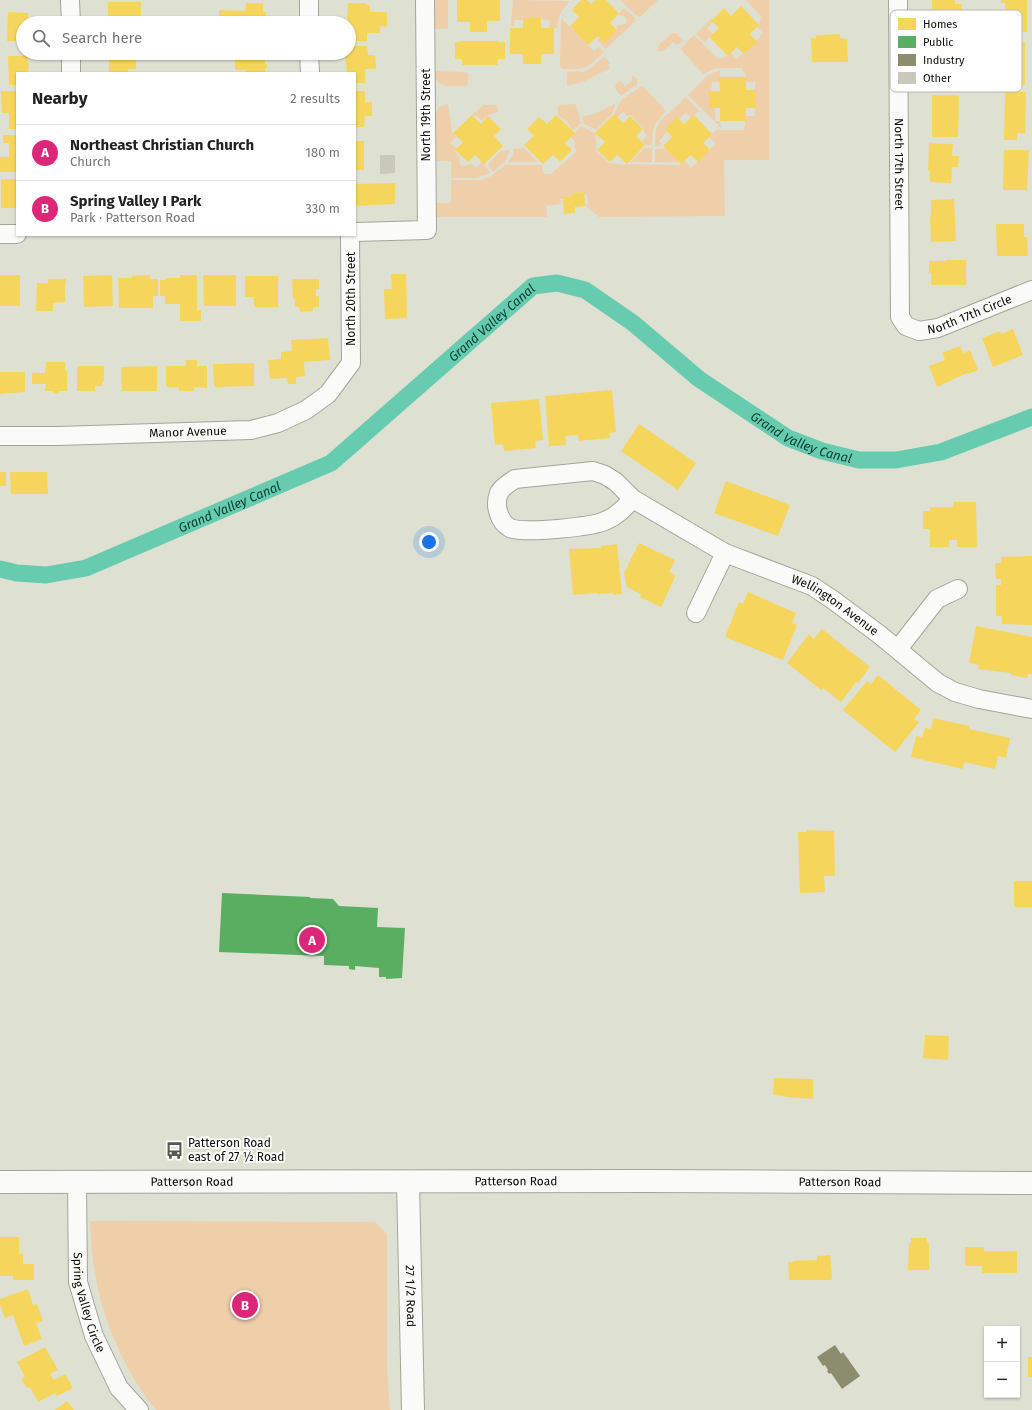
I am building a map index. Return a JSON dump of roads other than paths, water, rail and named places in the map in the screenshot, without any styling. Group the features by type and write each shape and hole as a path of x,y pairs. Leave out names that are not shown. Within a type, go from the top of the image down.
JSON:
{"main road":[{"name":"Patterson Road","path":"0,1182 661,1181 1032,1183"},
{"name":"27 1/2 Road","path":"408,1182 413,1410"}],"street":[{"path":"70,0 71,16"},
{"path":"309,0 309,16"},
{"name":"North 19th Street","path":"356,232 427,230 425,0"},
{"name":"North 17th Street","path":"898,0 898,10"},
{"path":"71,60 71,72"},
{"path":"310,60 310,72"},
{"name":"North 17th Street","path":"899,92 900,317 906,326"},
{"path":"0,234 16,234"},
{"name":"North 20th Street","path":"350,236 351,364"},
{"name":"North 17th Circle","path":"906,326 919,331 938,328 1032,290"},
{"name":"Manor Avenue","path":"0,436 58,436 250,430 278,423 306,410 328,394 351,364"},
{"name":"Wellington Avenue","path":"633,499 620,512 607,521 589,526 522,531 510,528 502,520 498,510 497,501 500,492 506,485 515,479 592,471 605,475 616,482 633,499 725,553 812,586 898,649 938,683 955,692 979,699 1032,709"},
{"path":"696,613 725,553"},
{"path":"898,649 937,599 958,589"},
{"name":"Spring Valley Circle","path":"77,1182 78,1282 94,1336 120,1388 139,1410"}],"waterway":[{"name":"Grand Valley Canal","path":"0,569 17,573 46,575 86,568 331,463 533,286 557,283 585,290 633,323 699,379 788,438 822,451 859,460 896,460 941,452 1032,417"}],"place":[{"name":"Northeast Christian Church","path":"312,940"},
{"name":"Patterson Road east of 27 ½ Road","path":"175,1150"},
{"name":"Spring Valley I Park","path":"245,1305"}]}
